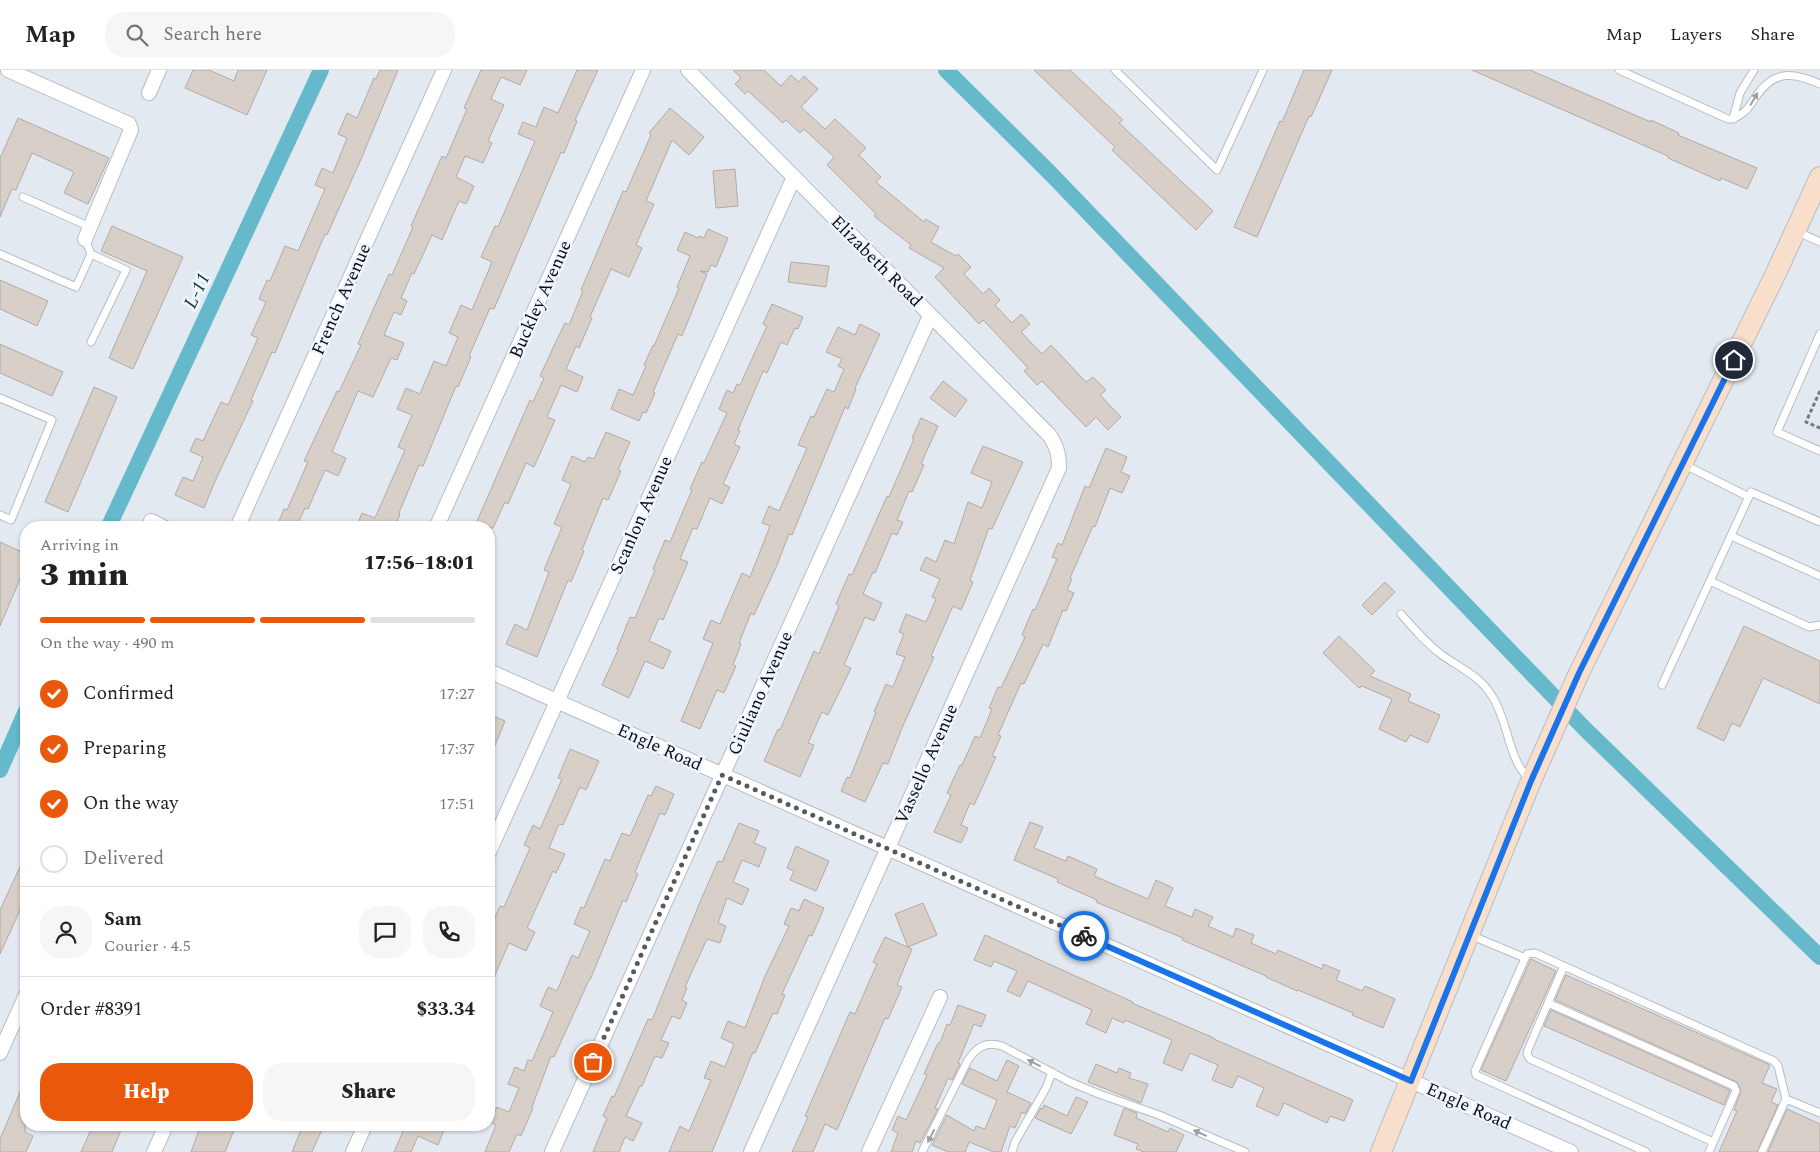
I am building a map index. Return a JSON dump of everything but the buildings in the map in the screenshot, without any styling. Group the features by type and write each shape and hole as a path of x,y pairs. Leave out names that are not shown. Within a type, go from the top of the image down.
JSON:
{"street":[{"path":"8,70 129,124 131,130 88,233"},
{"path":"149,93 159,70"},
{"name":"French Avenue","path":"240,521 444,70"},
{"name":"Buckley Avenue","path":"439,521 643,70"},
{"name":"Elizabeth Road","path":"688,70 1050,436 1056,446 1059,457"},
{"name":"Scanlon Avenue","path":"495,839 794,177"},
{"path":"1381,1152 1531,781 1579,673 1772,282 1820,177"},
{"name":"Giuliano Avenue","path":"552,1152 930,316"},
{"name":"Vassello Avenue","path":"751,1152 1059,468 1059,457"},
{"name":"Engle Road","path":"495,674 1571,1152"},
{"path":"869,1152 940,997"},
{"path":"0,1053 20,1008"},
{"path":"154,1152 163,1131"},
{"path":"353,1152 362,1131"}],"lane":[{"path":"1115,70 1217,170 1263,70"},
{"path":"1619,70 1733,119 1745,112 1764,84 1775,76 1792,73 1820,84"},
{"path":"1733,119 1740,93 1754,70"},
{"path":"0,254 76,286 92,254 88,233 23,198"},
{"path":"1795,231 1820,242"},
{"path":"92,254 126,270 92,342"},
{"path":"1820,334 1777,432 1820,450"},
{"path":"0,398 52,420 11,520 0,514"},
{"path":"1682,464 1749,497"},
{"path":"1662,685 1751,492 1820,522"},
{"path":"1731,536 1820,576"},
{"path":"1710,582 1809,627 1820,625"},
{"path":"1401,614 1432,647 1466,669 1486,688 1496,702 1520,770 1531,781"},
{"path":"1469,935 1525,958"},
{"path":"1646,1152 1476,1075 1475,1071 1527,954 1535,953 1774,1061 1778,1066 1786,1098 1762,1152"},
{"path":"1564,966 1528,1050 1527,1054 1530,1059 1713,1142"},
{"path":"1548,1003 1734,1086 1736,1091 1709,1152"},
{"path":"922,1152 968,1060 975,1050 986,1044 994,1044 1099,1094 1158,1114 1244,1152"},
{"path":"1012,1152 1046,1088 1052,1072"},
{"path":"1786,1098 1820,1113"}],"path":[{"path":"1820,390 1806,422 1820,428"}],"waterway":[{"name":"L-11","path":"111,521 321,70"},
{"path":"946,70 1051,174 1585,729 1820,957"},
{"name":"L-11","path":"0,770 20,725"}],"way so far":[{"path":"593,1062 722,775 1084,936"}],"route":[{"path":"1084,936 1411,1081 1531,781 1579,673 1734,360"}]}
